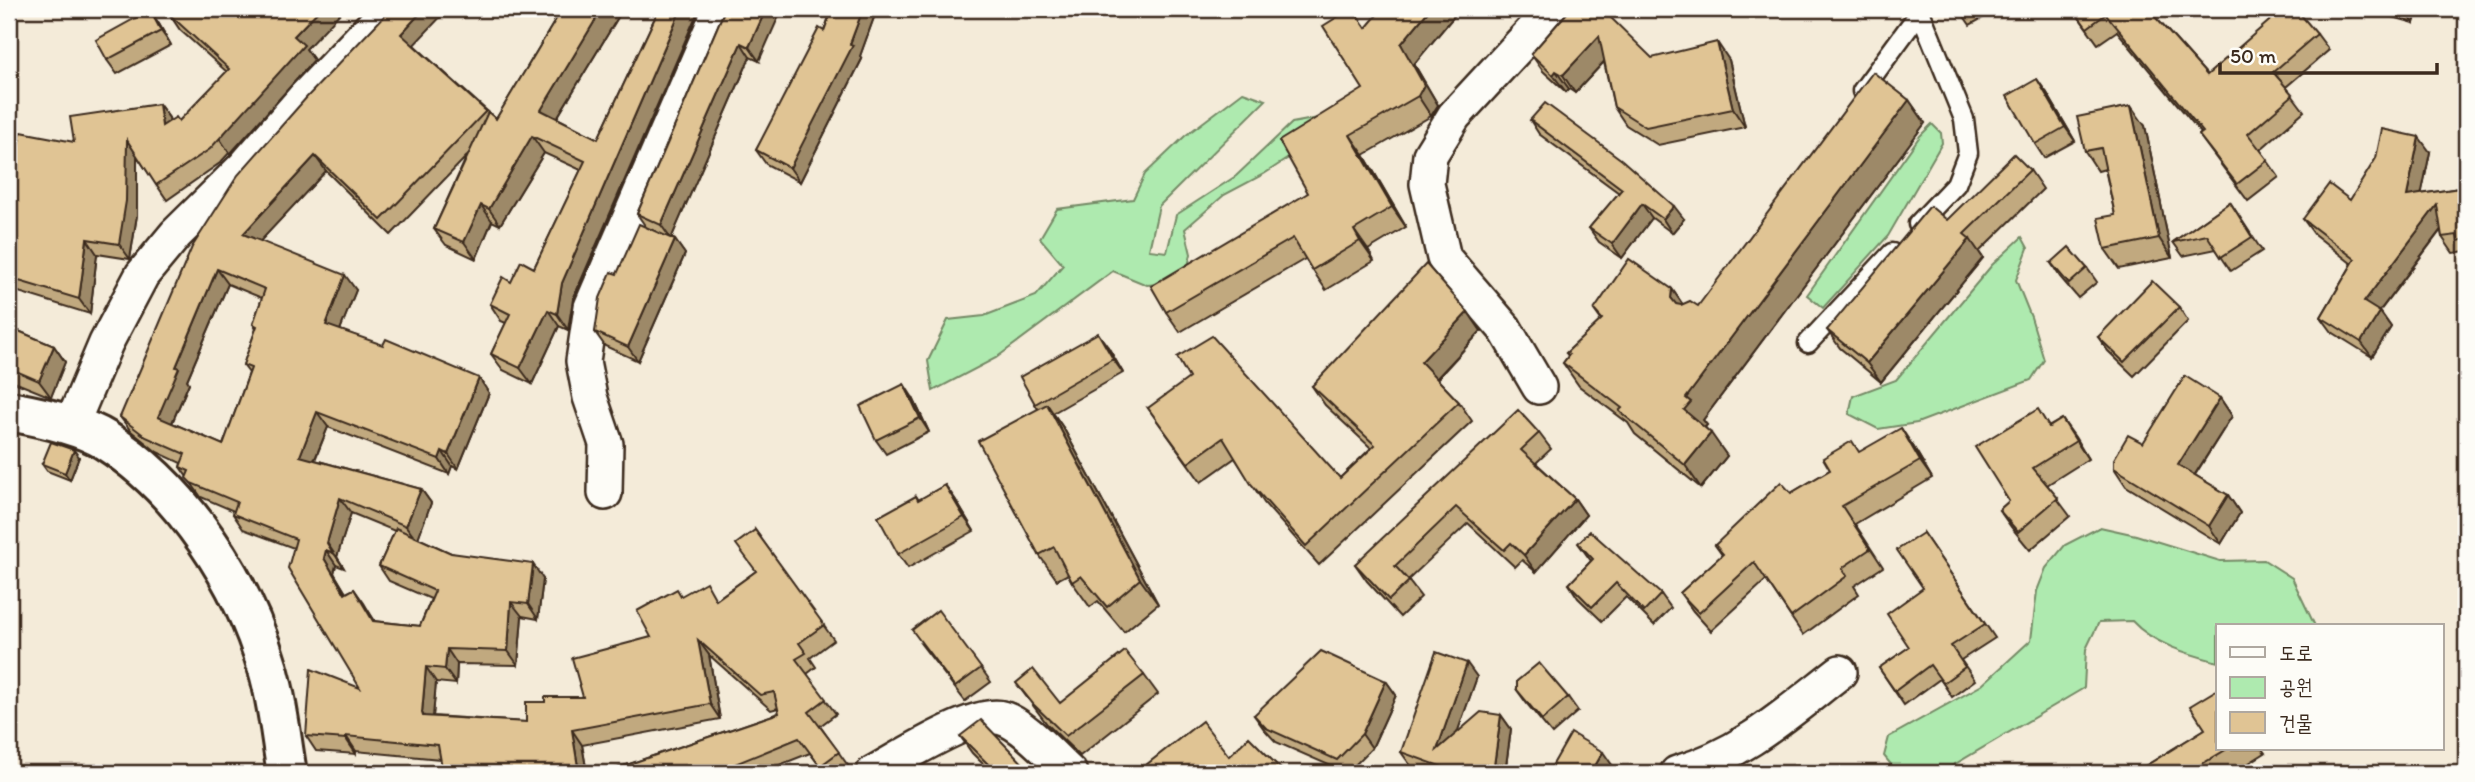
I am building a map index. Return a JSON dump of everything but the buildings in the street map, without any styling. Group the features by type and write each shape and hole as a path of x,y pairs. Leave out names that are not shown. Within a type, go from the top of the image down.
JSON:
{"street":[{"path":"71,426 106,343 142,275 176,234 244,167 303,99 389,9"},
{"path":"605,493 606,444 590,397 583,361 591,307 720,9"},
{"path":"1539,387 1505,329 1444,258 1427,184 1430,155 1454,116 1553,9"},
{"path":"9,411 71,426 104,439 158,481 198,528 245,605 269,670 288,773"},
{"path":"1676,773 1698,767 1746,745 1840,672"},
{"path":"873,773 929,741 981,719 1002,718 1024,731 1070,773"}],"lane":[{"path":"1854,102 1919,10"},
{"path":"1808,343 1956,184 1968,153 1964,120 1919,10"}],"green space":[{"path":"1243,92 1266,100 1159,206 1149,250 1167,252 1176,215 1236,176 1292,123 1324,117 1328,132 1264,174 1224,195 1185,229 1191,254 1184,282 1147,285 1113,271 996,358 933,391 928,361 948,320 984,316 1036,296 1063,265 1040,238 1057,209 1133,199 1145,174 1185,136"},
{"path":"1932,124 1941,133 1942,143 1888,236 1823,308 1807,295 1920,136"},
{"path":"2022,237 2028,248 2016,280 2044,360 2031,380 1917,423 1878,429 1849,414 1853,396 1896,380 1992,265"},
{"path":"2100,527 2136,535 2220,561 2264,560 2292,578 2314,624 2216,624 2216,661 2183,652 2161,642 2132,621 2099,622 2086,649 2084,688 1940,773 1898,773 1884,756 1889,737 1982,685 2031,640 2037,591 2046,568 2065,545"}]}
